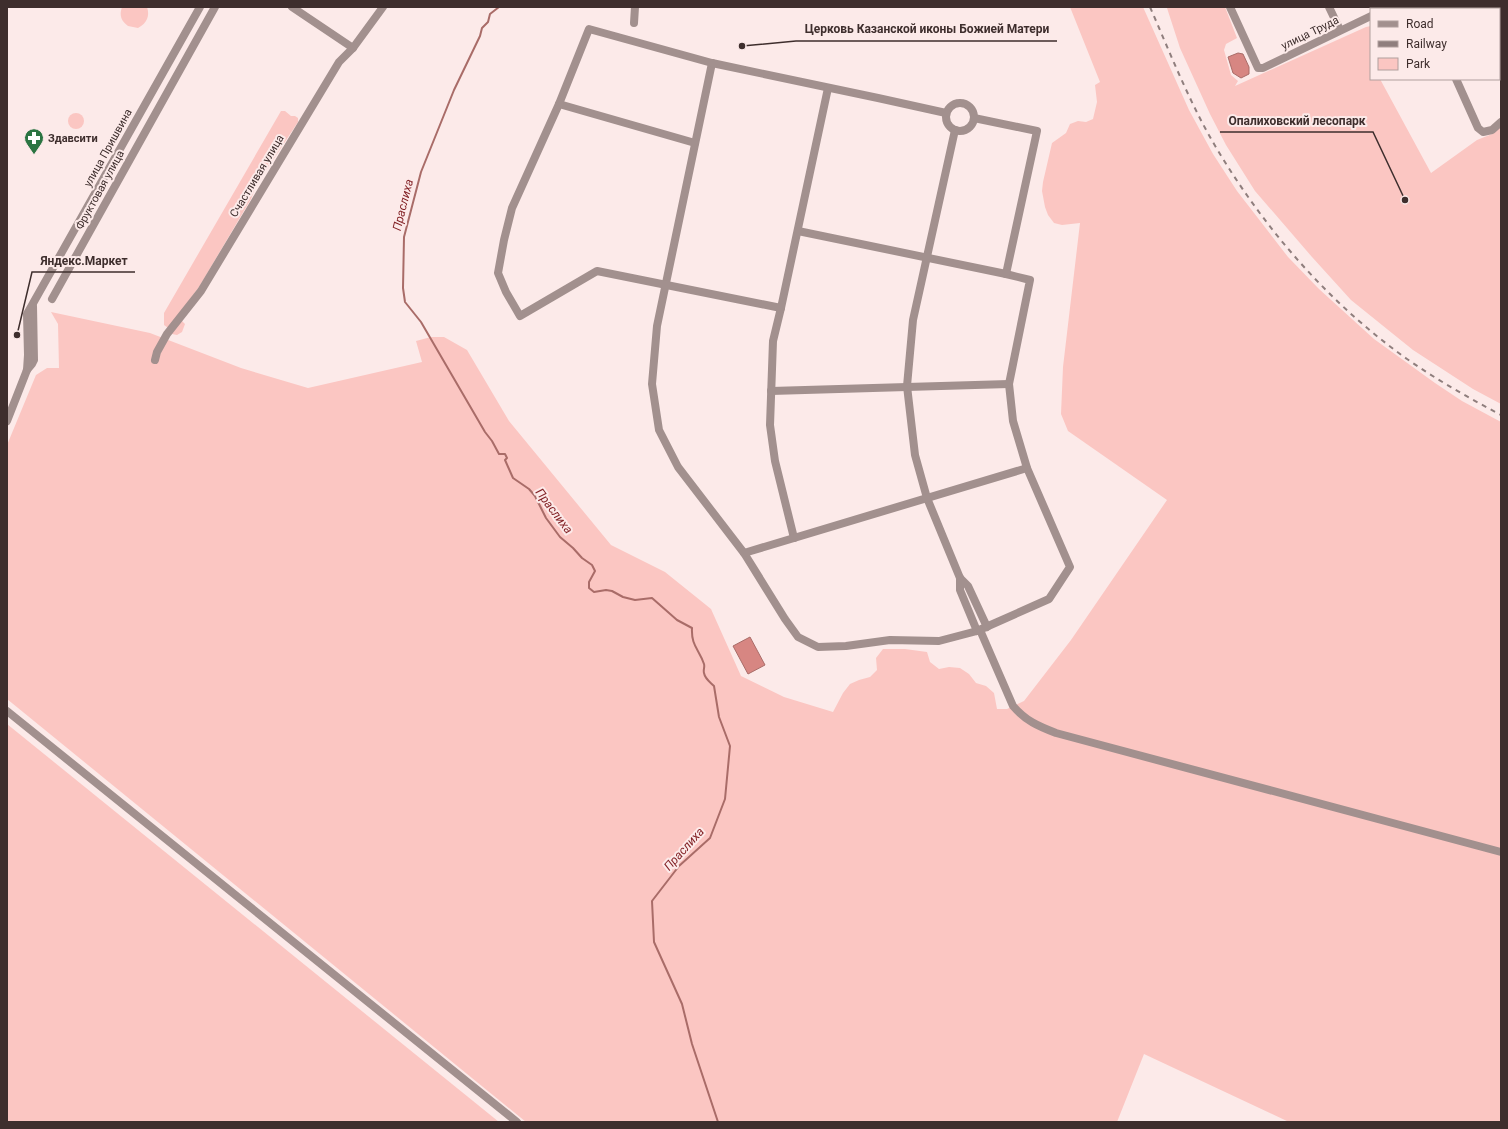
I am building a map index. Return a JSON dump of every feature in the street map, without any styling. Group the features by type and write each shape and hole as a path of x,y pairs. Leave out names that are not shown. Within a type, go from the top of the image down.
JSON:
{"street":[{"name":"улица Пришвина","path":"7,421 27,370 34,360 34,300 200,7"},
{"name":"Фруктовая улица","path":"52,299 215,7"},
{"path":"292,7 353,48"},
{"name":"Счастливая улица","path":"155,360 157,352 167,334 201,291 339,62 353,48 383,7"},
{"path":"634,7 634,23"},
{"name":"улица Труда","path":"1230,7 1258,68 1264,68 1370,16"},
{"path":"1329,7 1340,30"},
{"path":"782,308 597,271 520,316 498,273 504,240 512,208 559,104 589,28 712,63 946,113"},
{"path":"712,63 680,214 667,285 657,326 652,384 659,430 678,467 744,553 785,619 798,637 818,648 890,640 939,641 982,630 1049,599 1070,567 1026,468 1013,421 1009,384 1030,280 798,231"},
{"path":"1456,80 1478,128 1483,132 1492,130 1501,122"},
{"path":"794,538 775,461 770,425 773,341 782,308 828,88"},
{"path":"559,104 696,143"},
{"path":"958,104 966,105 972,110 974,118 970,126 963,131 955,130 949,127 946,120 946,113 951,107 958,104"},
{"path":"974,118 1037,131 1006,274"},
{"path":"955,130 913,320 907,386 915,455 927,498 960,578 960,590 982,630 1013,706 1022,716 1037,725 1056,733 1501,852"},
{"path":"771,391 1009,384"},
{"path":"744,553 1026,468"},
{"path":"7,711 517,1122"}],"green space":[{"path":"122,7 147,7 147,19 144,24 138,28 128,26 121,18"},
{"path":"1070,7 1143,7 1189,110 1213,154 1237,191 1288,257 1319,289 1374,339 1462,401 1501,422 1501,1122 1289,1122 1144,1054 1117,1122 526,1122 7,699 7,445 36,375 47,368 59,368 58,324 51,312 150,333 241,368 308,388 422,362 416,341 431,337 444,337 467,350 509,421 611,545 665,572 711,609 741,676 784,697 833,712 843,693 850,684 870,677 877,670 876,658 883,649 905,649 927,652 930,662 939,669 949,667 960,668 969,674 976,683 986,686 994,693 997,709 1007,709 1024,701 1071,640 1167,500 1068,431 1061,414 1063,367 1080,223 1062,225 1054,223 1048,215 1045,207 1042,191 1043,182 1052,143 1066,133 1070,124 1078,121 1086,122 1093,119 1097,102 1095,85 1100,82"},
{"path":"1225,7 1237,38 1226,44 1224,50 1231,75 1238,81 1235,86 1370,26 1370,80 1381,80 1431,173 1477,140 1492,134 1501,126 1501,404 1473,389 1413,350 1351,300 1255,191 1226,145 1210,114 1180,48 1167,8"},
{"path":"281,111 285,111 291,116 295,116 298,118 298,122 256,186 251,199 199,287 179,314 179,318 185,324 182,332 177,335 172,334 171,330 164,325 164,313"},
{"path":"73,113 79,113 84,118 82,127 79,129 73,129 68,124 68,118"},
{"path":"7,724 499,1122 7,1122"}],"shaded area":[{"path":"1238,53 1243,54 1249,67 1249,74 1241,78 1233,73 1228,57"},
{"path":"750,637 765,665 748,674 733,646"}],"waterway":[{"name":"Праслиха","path":"499,7 490,14 488,22 482,28 480,36 454,90 421,172 404,237 403,288 405,302 421,322 499,454 505,454 507,458 505,460 513,478 529,489 535,496 546,518 560,537 582,558 592,565 595,571 589,582 589,588 594,592 606,590 612,591 623,597 635,600 652,598 677,620 692,628 694,643 704,664 705,675 714,686 719,717 730,746 725,799 710,838 679,866 652,901 654,942 682,1004 692,1044 718,1122"}],"railway":[{"path":"1150,7 1189,97 1207,132 1236,179 1278,237 1326,290 1379,338 1430,374 1501,415"}],"place":[{"name":"Церковь Казанской иконы Божией Матери","path":"742,46"},
{"name":"Здавсити","path":"34,155"},
{"name":"Опалиховский лесопарк","path":"1405,200"},
{"name":"Яндекс.Маркет","path":"17,335"}]}
